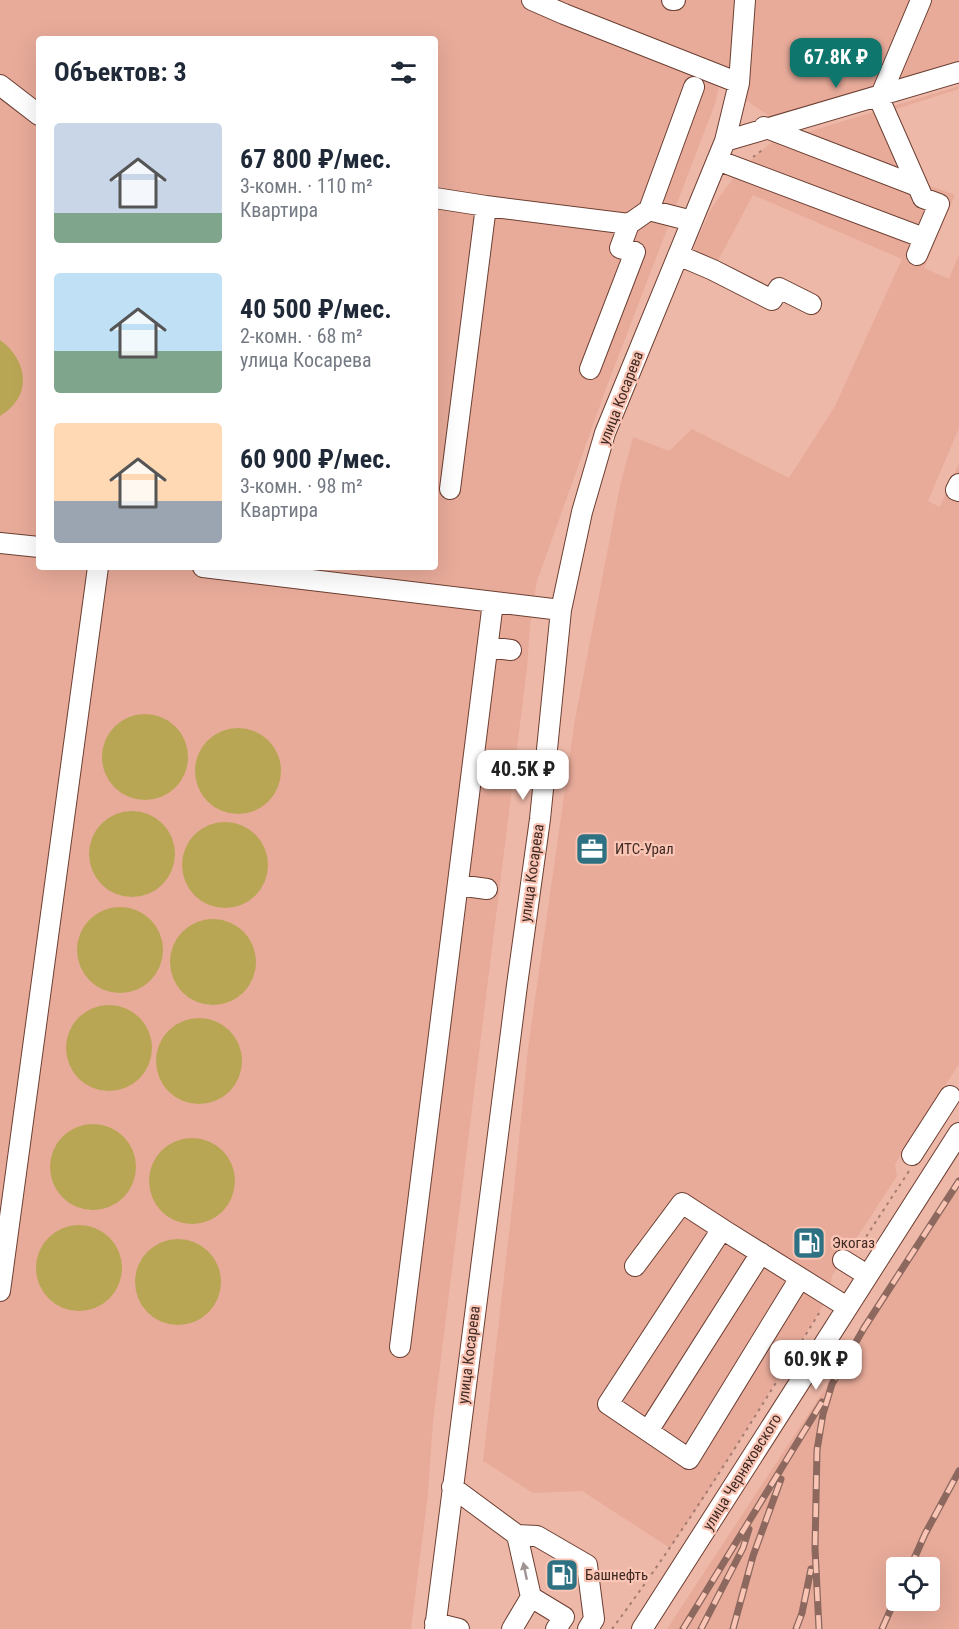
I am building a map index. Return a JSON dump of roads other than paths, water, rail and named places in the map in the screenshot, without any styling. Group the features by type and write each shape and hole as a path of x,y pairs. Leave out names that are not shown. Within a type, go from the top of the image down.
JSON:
{"street":[{"path":"532,0 739,83"},
{"name":"улица Косарева","path":"435,1626 516,985 540,819 561,610 582,512 605,433 724,141 739,83 745,0"},
{"path":"717,160 921,246 939,204 923,198 879,96 921,0"},
{"path":"724,141 764,127 820,114 959,72"},
{"path":"0,85 36,113"},
{"path":"590,369 635,252 620,248 629,224 649,210 694,87"},
{"path":"764,127 917,186"},
{"path":"438,198 629,224"},
{"path":"450,489 486,206"},
{"path":"649,210 692,221"},
{"path":"678,255 772,300 779,288 811,304"},
{"path":"959,484 956,490 959,491"},
{"path":"0,543 36,547"},
{"path":"0,1291 98,570"},
{"path":"252,570 285,572 561,610"},
{"path":"400,1347 493,602"},
{"path":"488,647 511,650"},
{"path":"458,885 487,889"},
{"path":"935,1171 911,1155 950,1096"},
{"name":"улица Черняховского","path":"642,1629 959,1133"},
{"path":"635,1266 682,1203 847,1306"},
{"path":"722,1228 608,1404 689,1459 800,1278"},
{"path":"648,1431 761,1253"},
{"path":"846,1262 867,1275"},
{"path":"452,1487 517,1535 537,1536 587,1565 594,1619 588,1629"},
{"path":"512,1629 531,1597 517,1535"},
{"path":"531,1597 564,1617 556,1629"},
{"path":"435,1626 459,1629"}],"railway":[{"path":"819,1629 815,1548 817,1450 823,1414 832,1384 864,1328 959,1181"},
{"path":"683,1629 822,1402"},
{"path":"915,1557 959,1471"},
{"path":"733,1629 753,1556 781,1479"},
{"path":"701,1629 743,1548 749,1529"},
{"path":"796,1629 802,1613 811,1569"},
{"path":"882,1629 890,1611"}],"place":[{"name":"ИТС-Урал","path":"592,849"},
{"name":"Экогаз","path":"809,1243"},
{"name":"Башнефть","path":"562,1575"}]}
